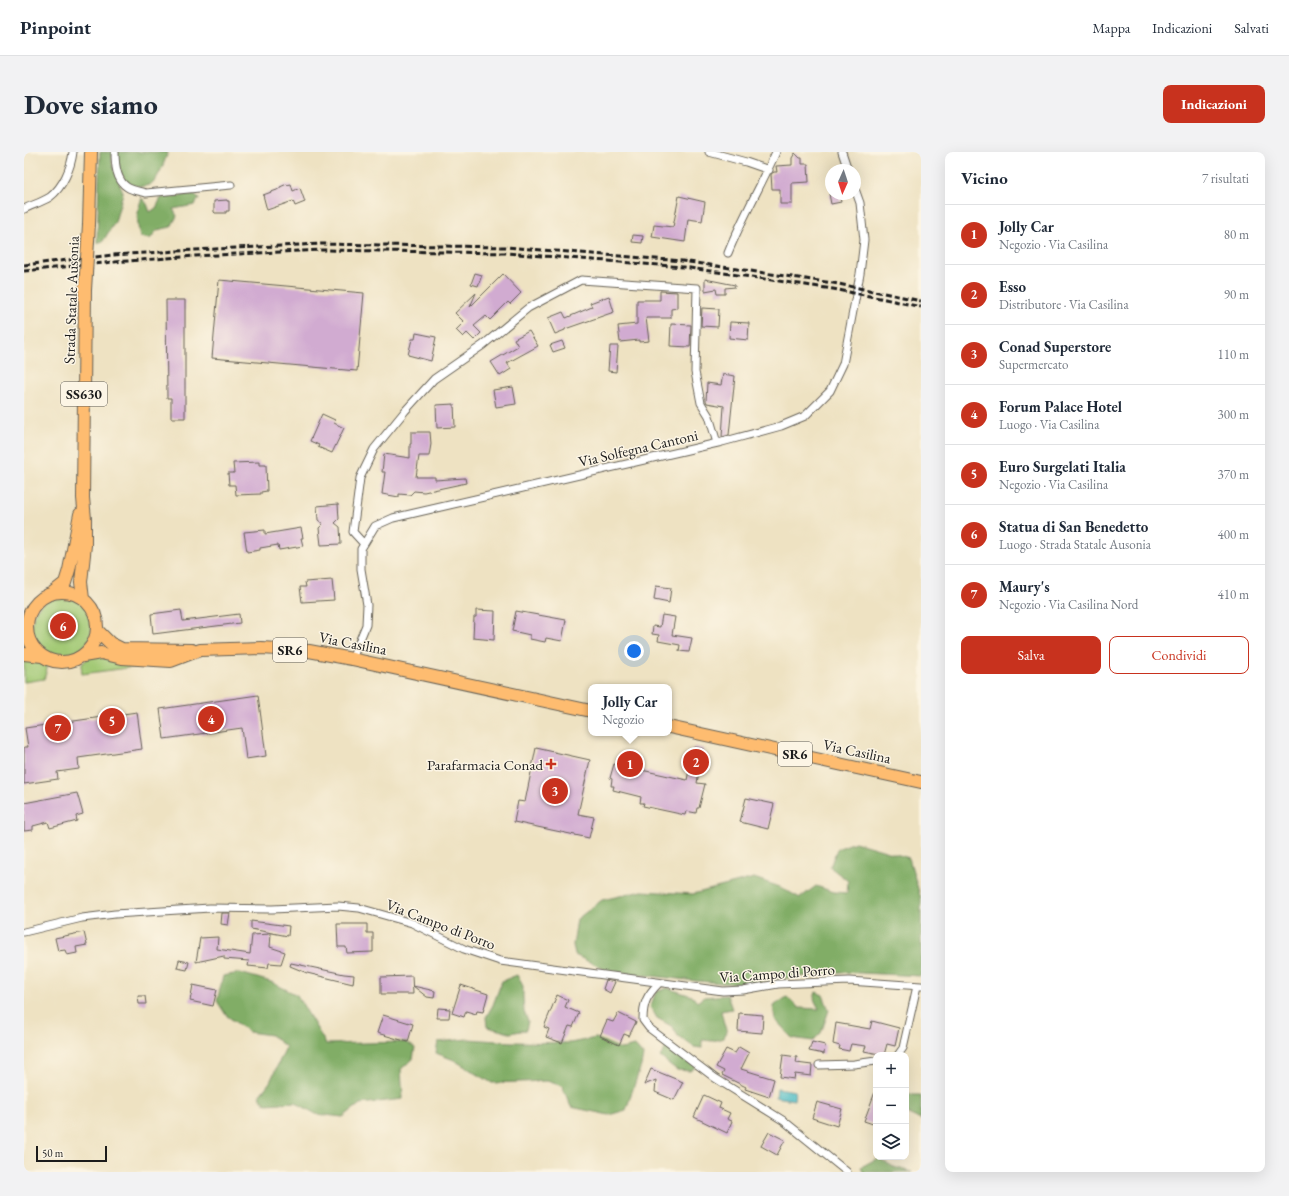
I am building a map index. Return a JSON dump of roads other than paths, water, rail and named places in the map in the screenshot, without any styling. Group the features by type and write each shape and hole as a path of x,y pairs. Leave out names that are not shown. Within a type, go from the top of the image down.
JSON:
{"main road":[{"name":"Strada Statale Ausonia","path":"83,599 81,582 85,545 86,290 91,152"},
{"name":"Strada Statale Ausonia","path":"50,595 65,583 70,570 84,498"},
{"path":"61,592 72,594 83,599 89,605 97,621 95,640 90,649 82,656 69,662 52,661 42,656 34,648 26,629 28,619 34,608 42,599 61,592"},
{"path":"97,630 110,643 122,649 200,650"},
{"name":"Via Casilina","path":"82,656 101,653 122,658 171,661 200,650 261,648 302,650 352,659 588,710"},
{"path":"24,654 42,656"},
{"name":"Via Casilina","path":"672,728 921,782"}],"street":[{"path":"24,209 50,196 59,188 67,174 73,152"},
{"path":"115,152 115,166 119,178 126,187 146,193 231,185"},
{"path":"708,152 746,162 768,170"},
{"path":"728,253 737,231 776,152"},
{"path":"842,152 846,164"},
{"name":"Via Solfegna Cantoni","path":"352,659 366,625 367,605 361,569 361,549 375,526 393,518 717,443 782,426 806,416 830,391 843,364 860,274 864,240 859,200"},
{"path":"364,544 353,532 360,478 374,449 405,410 434,379 483,344 528,308 581,280 697,288 695,372 701,403 709,416 717,443"},
{"name":"Via Campo di Porro","path":"24,932 82,918 115,914 210,908 272,909 338,906 359,908 412,923 464,949 500,961 659,983 723,991 743,990 778,984 850,981 919,986"},
{"path":"659,983 647,996 643,1010 643,1020 650,1028 715,1078 784,1121 847,1172"},
{"path":"900,1052 903,1048 919,986"},
{"path":"819,1065 854,1064 873,1061"}],"water":[{"path":"777,1088 795,1091 794,1100 776,1097"}],"railway":[{"path":"24,265 113,255 321,244 505,247 682,261 833,283 921,301"},
{"path":"24,271 195,256 322,250 505,253 683,267 833,289 921,307"}],"place":[{"name":"Statua di San Benedetto","path":"63,626"},
{"name":"Forum Palace Hotel","path":"211,719"},
{"name":"Euro Surgelati Italia","path":"112,721"},
{"name":"Maury's","path":"58,728"},
{"name":"Esso","path":"696,762"},
{"name":"Parafarmacia Conad","path":"551,764"},
{"name":"Jolly Car","path":"630,764"},
{"name":"Conad Superstore","path":"555,791"}]}
